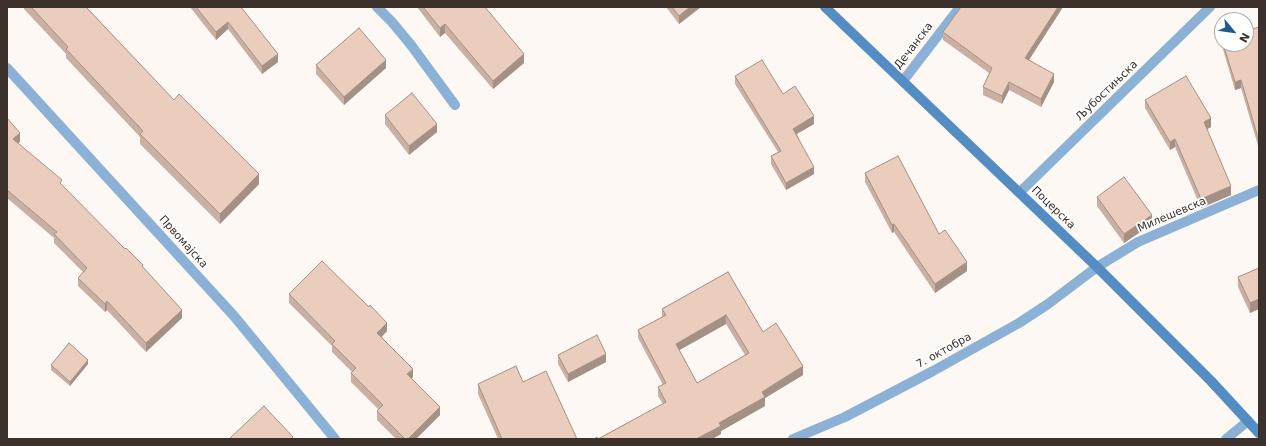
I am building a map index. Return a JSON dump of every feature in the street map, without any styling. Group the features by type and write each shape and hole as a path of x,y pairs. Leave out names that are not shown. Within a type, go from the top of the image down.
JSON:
{"main road":[{"name":"Поцерска","path":"825,7 1020,192 1211,381 1259,433"}],"street":[{"path":"376,7 392,22 455,105"},
{"name":"Дечанска","path":"903,81 960,7"},
{"name":"Љубостињска","path":"1020,192 1210,7"},
{"name":"Првомајска","path":"7,68 234,316 335,439"},
{"name":"Милешевска","path":"1096,267 1138,242 1259,190"},
{"name":"7. октобра","path":"793,439 845,417 976,348 1042,308 1096,267"},
{"path":"1226,439 1248,421"}],"building":[{"path":"31,7 86,7 174,100 179,94 259,174 220,214 140,134 143,131 66,49 68,47"},
{"path":"196,7 241,7 278,54 262,66 228,22 216,32"},
{"path":"423,7 485,7 524,54 493,81 445,24 440,28"},
{"path":"672,7 690,7 679,16"},
{"path":"961,7 1058,7 1025,58 1054,74 1041,99 1009,82 1002,96 983,87 992,68 943,32"},
{"path":"1259,27 1259,141 1241,80 1235,82 1226,52 1254,52 1254,29"},
{"path":"359,28 386,60 344,97 316,65"},
{"path":"762,60 783,94 795,86 814,116 793,129 814,167 786,183 771,156 781,151 735,76"},
{"path":"1186,76 1211,118 1204,122 1231,186 1201,199 1175,139 1170,142 1145,100"},
{"path":"412,93 437,124 409,146 385,115"},
{"path":"7,118 20,133 13,139 62,180 60,183 125,249 126,248 143,265 142,266 182,310 146,343 107,301 105,304 78,278 87,268 54,234 57,232 7,190"},
{"path":"898,156 939,234 945,230 967,262 935,284 894,224 892,225 865,173"},
{"path":"1124,177 1152,215 1124,234 1097,197"},
{"path":"322,261 369,307 370,305 387,323 377,333 413,369 407,374 440,407 408,439 405,439 377,411 383,405 351,373 356,368 332,344 335,341 289,294"},
{"path":"1259,268 1259,299 1250,303 1238,277"},
{"path":"728,272 763,332 776,323 803,366 762,392 765,397 719,423 721,426 696,439 598,439 666,402 658,387 666,383 638,330 666,315 662,309","holes":["726,315 749,353 697,383 676,344"]},
{"path":"597,335 606,354 568,374 558,355"},
{"path":"69,343 88,360 70,382 51,365"},
{"path":"516,366 523,382 546,371 577,439 502,439 478,384"},
{"path":"264,406 293,437 291,439 229,439"}]}
